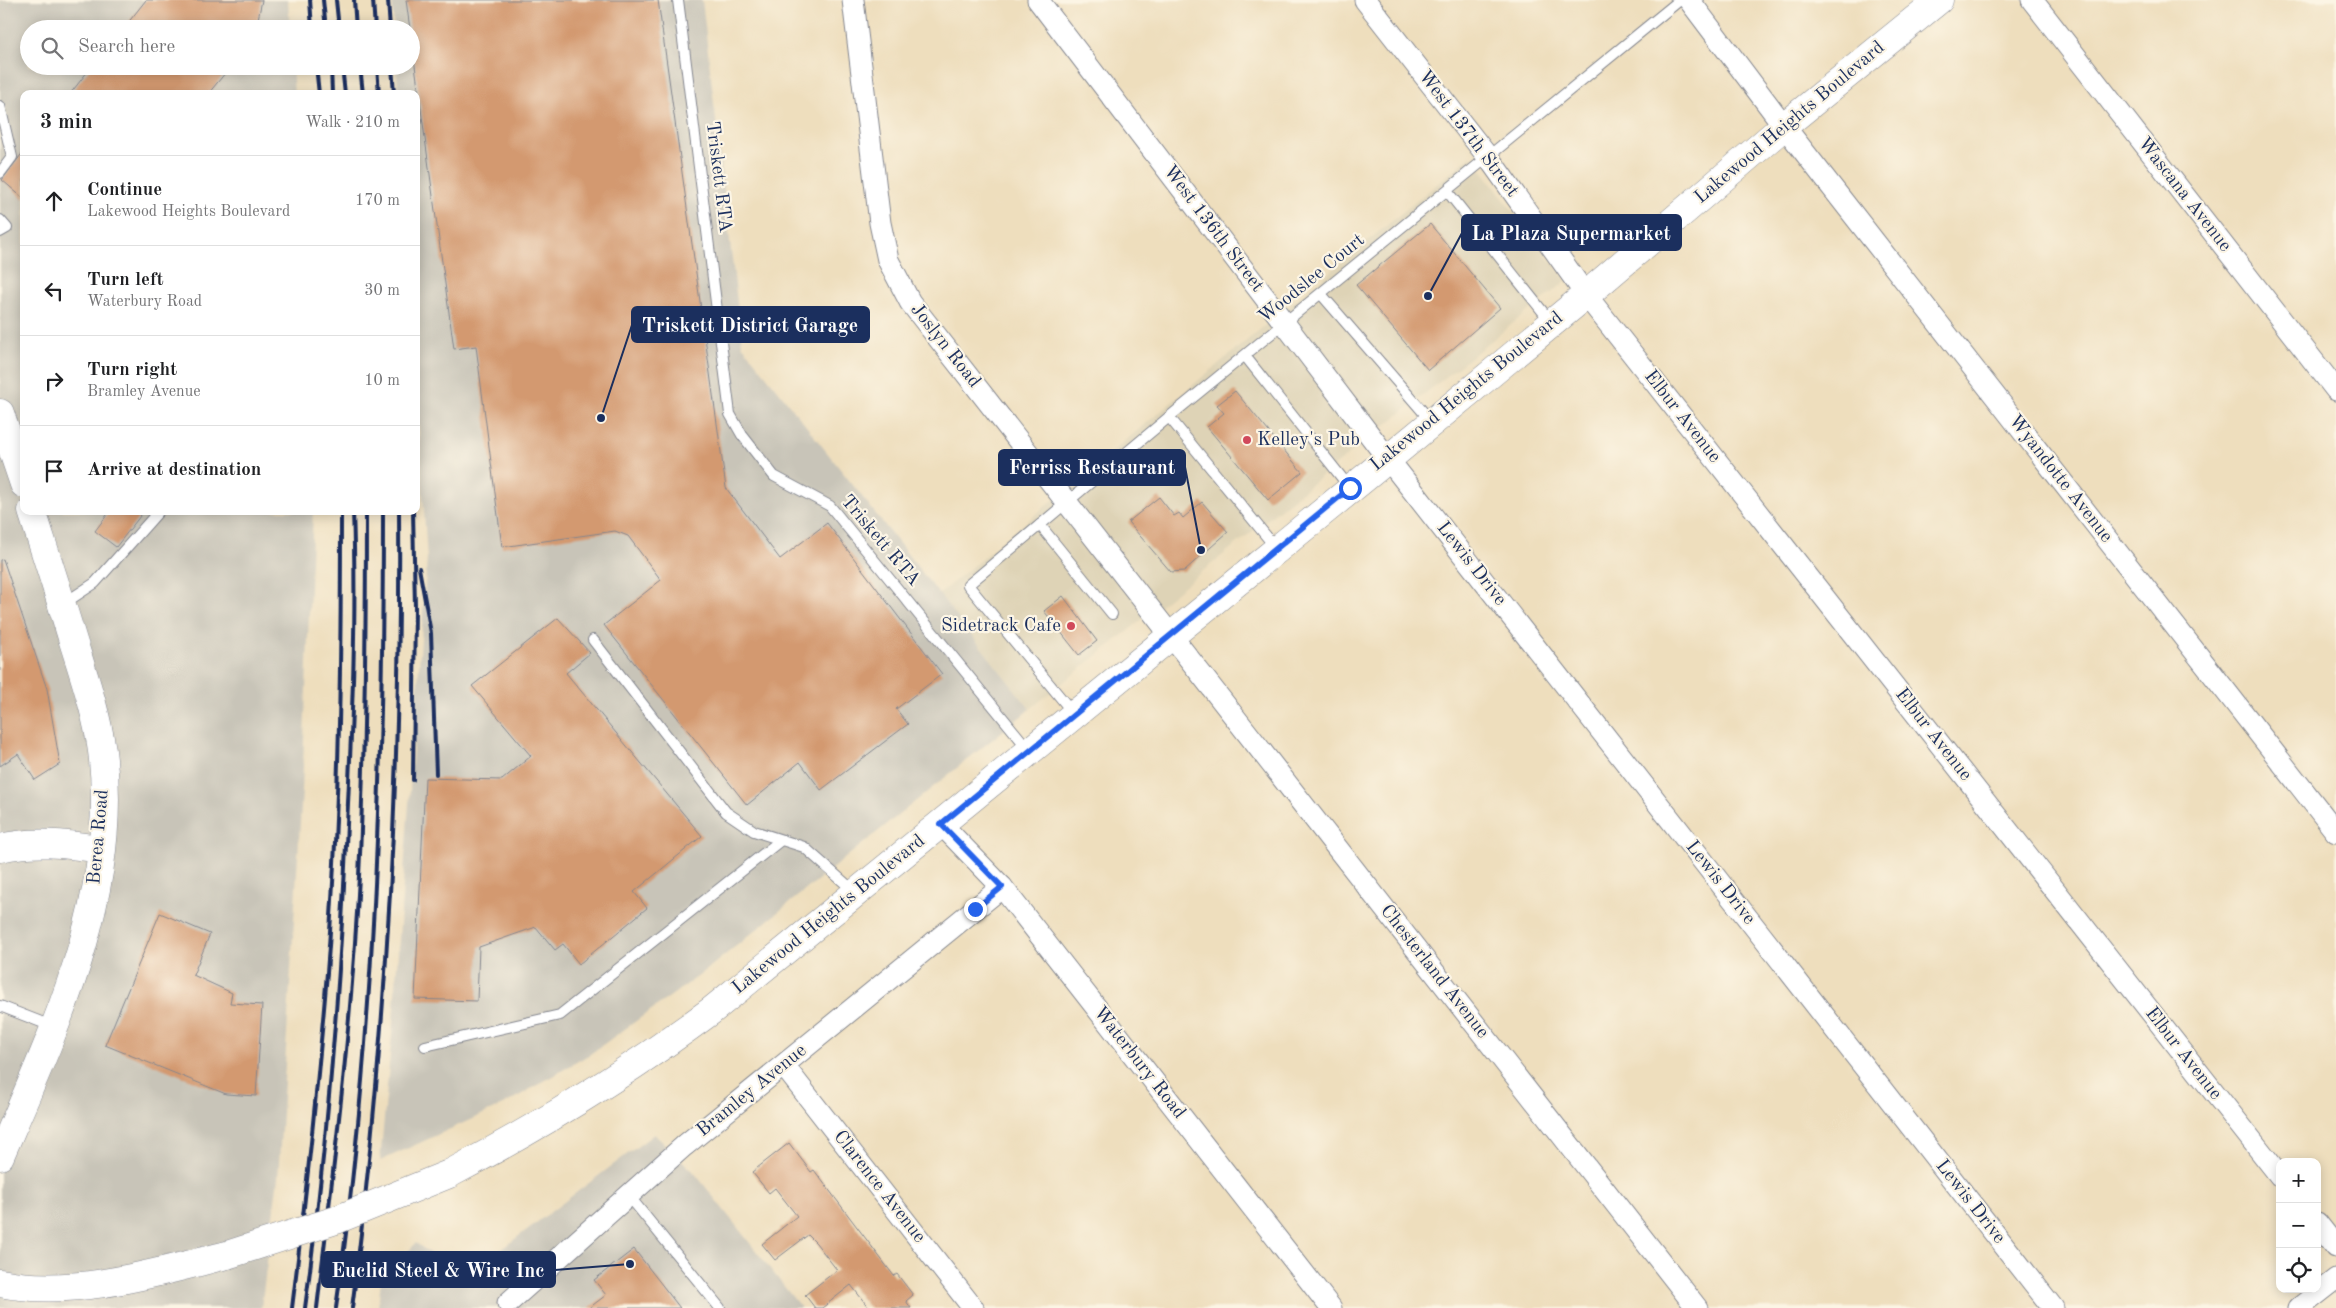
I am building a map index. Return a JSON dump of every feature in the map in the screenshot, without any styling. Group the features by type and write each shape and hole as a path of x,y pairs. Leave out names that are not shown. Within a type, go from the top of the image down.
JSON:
{"main road":[{"name":"Lakewood Heights Boulevard","path":"11,1285 56,1288 100,1283 226,1255 336,1220 448,1174 576,1104 647,1058 711,1011 1171,636 1586,295 1784,126 1939,0"},
{"path":"0,413 6,452 20,477"},
{"name":"Berea Road","path":"0,1156 55,1028 85,937 101,849 105,795 102,749 83,672 33,515"},
{"path":"0,848 17,844 45,842 101,849"}],"street":[{"name":"Joslyn Road","path":"853,0 880,223 888,260 910,302 1171,636"},
{"name":"West 137th Street","path":"1365,0 1488,157 1586,295"},
{"name":"Wyandotte Avenue","path":"1689,0 1784,126 2336,832"},
{"name":"Wascana Avenue","path":"2032,0 2336,390"},
{"name":"West 136th Street","path":"1043,2 1388,458"},
{"name":"Elbur Avenue","path":"1586,295 2276,1171"},
{"name":"Lewis Drive","path":"1388,458 2052,1308"},
{"name":"Chesterland Avenue","path":"1171,636 1696,1308"},
{"name":"Waterbury Road","path":"941,824 1002,887 1331,1308"},
{"name":"Bramley Avenue","path":"507,1306 684,1146 1002,887"},
{"name":"Clarence Avenue","path":"784,1066 974,1308"},
{"path":"2321,1228 2336,1247"},
{"path":"2298,1308 2336,1278"}],"lane":[{"name":"Triskett RTA","path":"678,0 730,414 742,435 774,476 830,506 1029,750"},
{"name":"Woodslee Court","path":"1074,714 968,585 1169,417 1680,0"},
{"path":"0,106 12,156 0,173"},
{"path":"1447,191 1552,323"},
{"path":"0,220 7,228 0,232"},
{"path":"1321,294 1432,422"},
{"path":"1245,356 1350,488"},
{"path":"1169,417 1276,548"},
{"path":"62,605 95,583 155,515"},
{"path":"1040,525 1112,614"},
{"path":"593,640 726,812 754,831 804,847 856,893"},
{"path":"425,1046 560,1015 781,840"},
{"path":"0,1006 55,1028"},
{"path":"629,1196 720,1308"}],"shaded area":[{"path":"0,0 288,0 289,20 20,20 20,75 293,75 294,90 20,90 20,515 313,515 302,791 278,1178 261,1308 0,1308"},
{"path":"392,0 702,0 742,345 1030,709 700,975 590,1054 505,1104 380,1161 392,1034 427,559 420,446 420,90 398,90 397,75 420,75 420,20 393,20"},
{"path":"1471,156 1566,281 1030,709 939,594"},
{"path":"654,1134 693,1171 801,1308 378,1308 381,1280 416,1243 463,1278"}],"building":[{"path":"146,0 262,0 258,20 130,20"},
{"path":"406,0 658,0 726,488 780,559 827,523 942,674 896,709 908,724 821,790 800,762 747,805 604,625 661,580 628,536 615,531 502,547 476,346 454,349 420,102 420,90 418,90 416,75 420,75 420,20 409,20"},
{"path":"85,75 224,75 211,90 73,90"},
{"path":"20,156 20,196 2,180"},
{"path":"1430,224 1500,308 1428,370 1356,285"},
{"name":"Kelley's Pub","path":"1235,391 1302,472 1268,500 1207,427 1224,413 1217,405"},
{"path":"1159,497 1174,516 1179,513 1183,518 1202,502 1228,532 1184,571 1171,572 1128,522"},
{"path":"107,515 141,515 116,547 95,531"},
{"path":"3,559 47,689 60,764 35,780 18,754 0,766 0,560"},
{"name":"Sidetrack Cafe","path":"1063,596 1097,641 1079,655 1044,611"},
{"path":"558,618 590,653 566,673 702,836 634,892 647,908 579,964 563,944 555,950 536,927 479,947 477,1001 415,999 425,778 502,780 531,756 472,686"},
{"path":"160,913 210,934 193,975 232,993 230,1003 262,1005 256,1096 226,1094 105,1045"},
{"path":"789,1143 811,1172 814,1170 894,1276 897,1274 913,1295 906,1301 911,1308 869,1308 851,1285 822,1308 815,1308 805,1295 837,1270 816,1243 808,1235 775,1260 762,1244 797,1216 775,1188 769,1193 752,1172"},
{"path":"634,1249 680,1308 589,1308 606,1295 594,1280"}],"railway":[{"path":"310,0 311,20"},
{"path":"323,0 325,20"},
{"path":"336,0 338,20"},
{"path":"354,0 355,20"},
{"path":"373,0 374,20"},
{"path":"388,0 389,20"},
{"path":"317,75 319,90"},
{"path":"331,75 332,90"},
{"path":"343,75 345,90"},
{"path":"361,75 363,90"},
{"path":"378,75 379,90"},
{"path":"393,75 394,90"},
{"path":"292,1308 314,1114 330,936 338,754 341,515"},
{"path":"305,1308 320,1188 332,1067 341,945 353,668 353,515"},
{"path":"317,1308 342,1093 356,930 364,740 366,515"},
{"path":"336,1308 359,1110 374,910 381,711 383,515"},
{"path":"352,1308 374,1110 389,911 397,711 399,515"},
{"path":"413,515 415,607 413,780"},
{"path":"419,568 431,633 436,774"}],"place":[{"name":"La Plaza Supermarket","path":"1428,296"},
{"name":"Triskett District Garage","path":"601,418"},
{"name":"Kelley's Pub","path":"1247,440"},
{"name":"Ferriss Restaurant","path":"1201,550"},
{"name":"Sidetrack Cafe","path":"1071,626"},
{"name":"Euclid Steel & Wire Inc","path":"630,1264"}],"route":[{"path":"975,909 1002,887 941,824 1350,488"}]}
